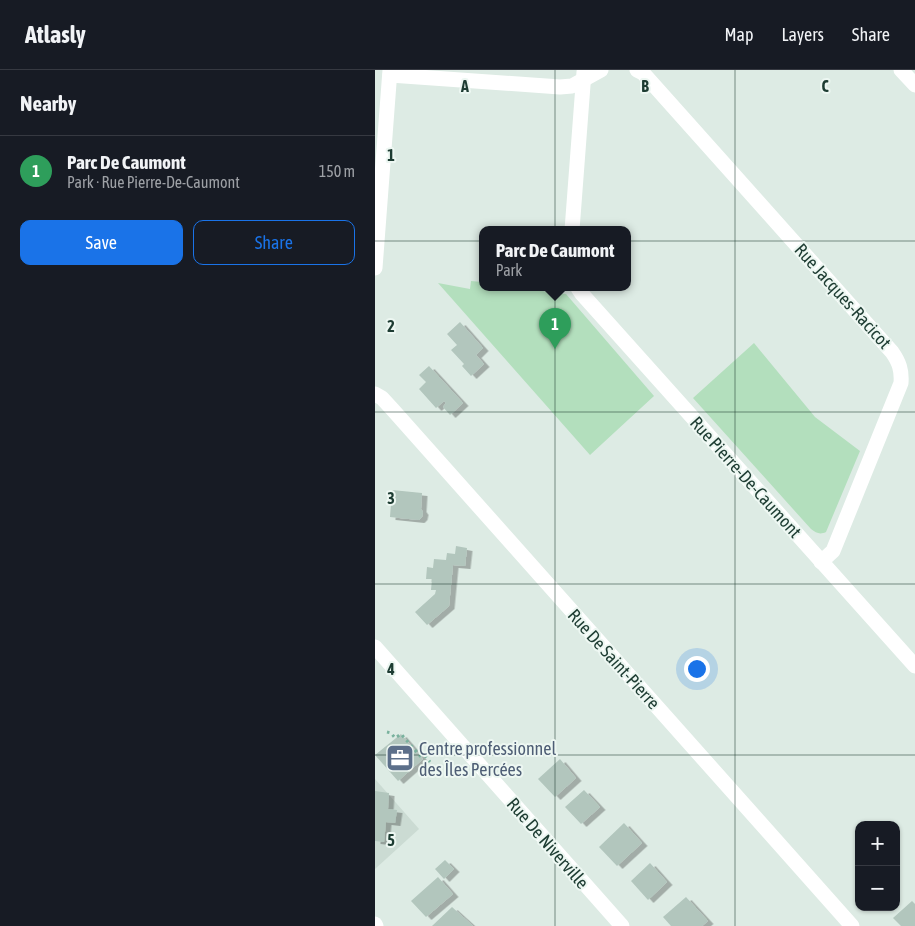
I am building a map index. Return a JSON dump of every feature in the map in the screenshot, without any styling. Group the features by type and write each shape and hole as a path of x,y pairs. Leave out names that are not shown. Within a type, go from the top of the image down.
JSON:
{"street":[{"path":"375,268 390,73 560,87 572,86 584,75 601,70"},
{"name":"Rue Jacques-Racicot","path":"637,70 643,73 893,352 901,369 901,383 837,542 833,550 821,562"},
{"path":"901,70 915,86"},
{"path":"572,226 584,75"},
{"name":"Rue Pierre-De-Caumont","path":"580,291 915,666"},
{"name":"Rue De Saint-Pierre","path":"375,394 382,398 393,410 852,926"},
{"name":"Rue De Niverville","path":"375,647 622,926"}],"path":[{"path":"387,732 391,733 395,738 401,734 421,757 425,756 430,762"}],"shaded area":[{"path":"375,779 419,829 375,869"}],"green space":[{"path":"471,281 479,282 479,291 543,291 566,294 654,396 590,455 438,283 470,289"},
{"path":"754,343 815,417 860,451 824,533 818,533 811,529 693,398"}],"building":[{"path":"460,322 483,348 476,355 484,364 471,376 462,366 464,364 451,350 457,345 447,334"},
{"path":"429,366 463,403 450,415 443,407 446,403 444,401 436,408 419,389 426,382 419,375"},
{"path":"392,490 422,493 421,509 423,512 419,520 390,517"},
{"path":"456,546 467,548 465,566 453,565 449,606 427,625 415,612 435,594 436,590 431,590 432,579 426,579 427,567 433,568 434,559 446,560 447,553 455,554"},
{"name":"Centre professionnel des Îles Percées","path":"401,734 423,759 398,781 375,755"},
{"path":"560,759 576,778 555,797 538,779"},
{"path":"584,790 600,807 581,824 565,807"},
{"path":"375,791 389,793 388,809 397,810 395,823 386,822 384,842 375,841"},
{"path":"624,823 642,843 617,866 599,847"},
{"path":"445,860 454,869 444,879 435,869"},
{"path":"650,863 667,882 648,900 631,881"},
{"path":"438,877 453,894 426,917 411,901"},
{"path":"686,897 708,921 702,926 671,926 663,917"},
{"path":"912,901 915,904 915,926 901,926 893,918"},
{"path":"452,907 473,926 432,926"}],"place":[{"name":"Parc De Caumont","path":"555,349"},
{"name":"Centre professionnel des Îles Percées","path":"400,758"}]}
